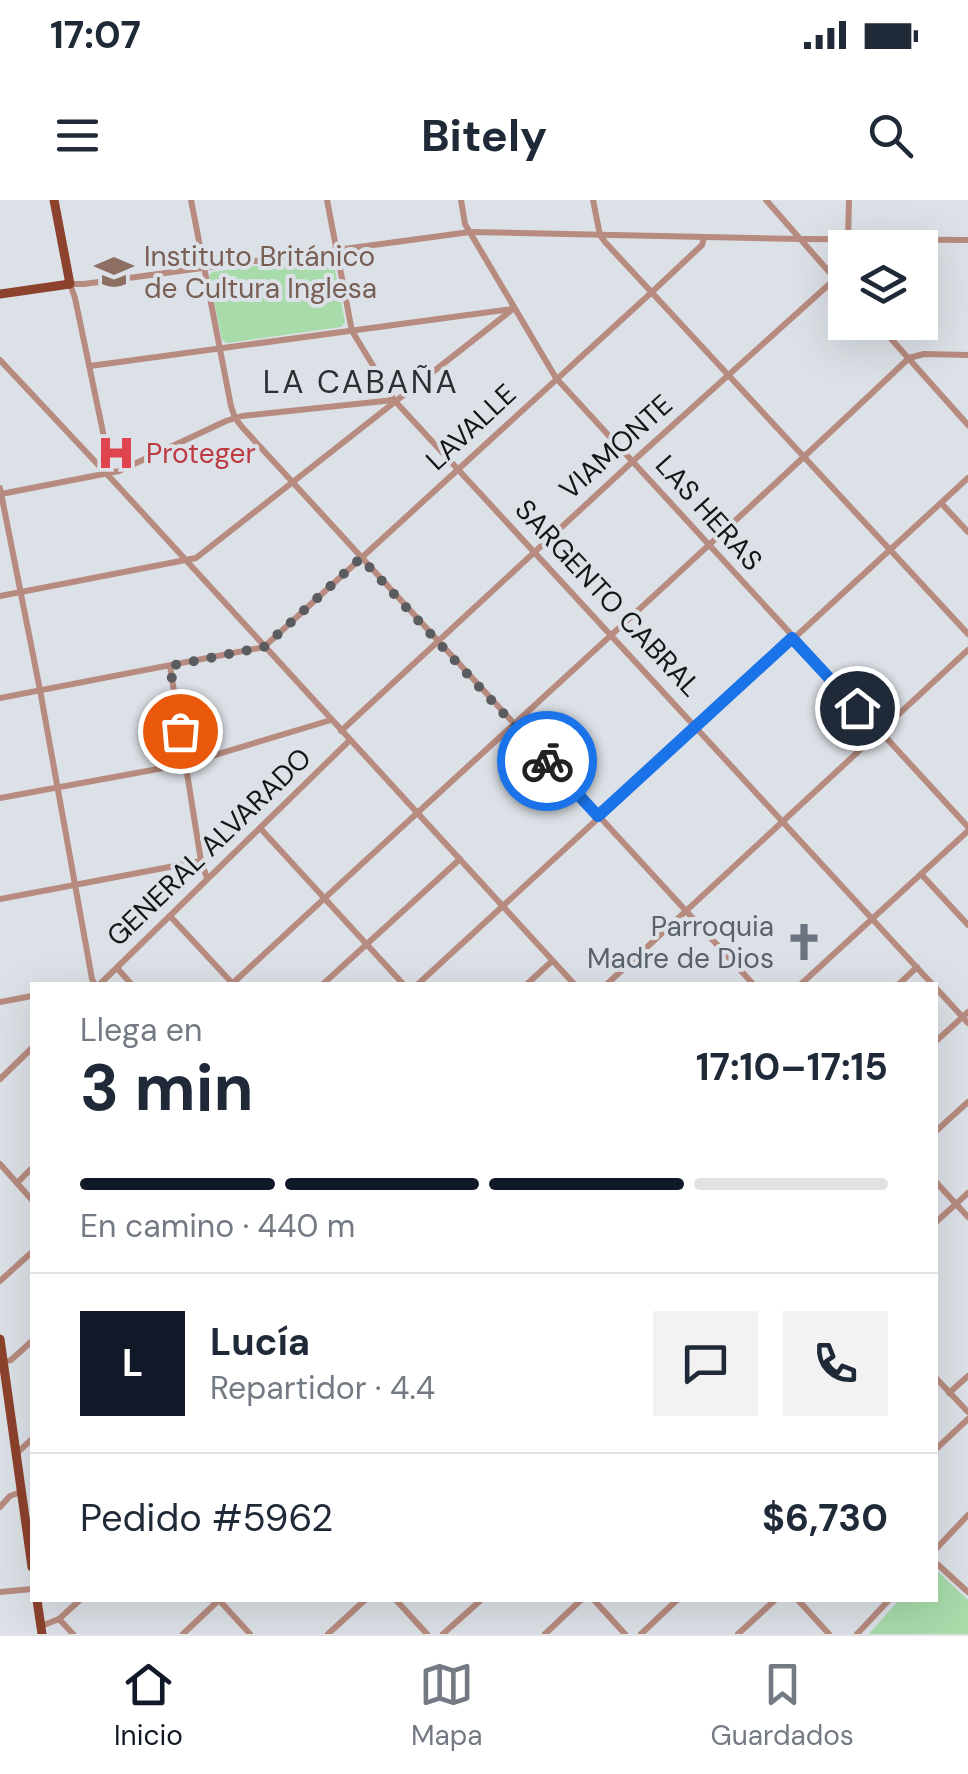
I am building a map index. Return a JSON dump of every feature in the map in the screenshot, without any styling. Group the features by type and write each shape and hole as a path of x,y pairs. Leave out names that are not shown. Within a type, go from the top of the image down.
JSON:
{"main road":[{"path":"0,294 70,284 52,202"},
{"path":"0,1339 22,1491 29,1514"},
{"path":"37,1602 41,1630"}],"street":[{"path":"191,200 235,418 751,982"},
{"name":"SARGENTO CABRAL","path":"328,200 352,331 394,400 930,982"},
{"name":"LAS HERAS","path":"461,200 465,224 556,378 968,829"},
{"path":"594,200 600,234 968,634"},
{"path":"766,200 828,271"},
{"path":"848,230 849,200"},
{"path":"106,472 110,466 70,284 470,232 828,240"},
{"name":"LAVALLE","path":"264,647 652,292 702,245 704,237"},
{"path":"938,240 968,240"},
{"name":"VIAMONTE","path":"341,731 828,285"},
{"path":"90,366 513,308"},
{"path":"0,596 196,558 513,308"},
{"path":"892,340 968,425"},
{"path":"234,982 909,358 924,354 968,355"},
{"path":"0,360 4,370 106,472 571,982"},
{"path":"94,982 0,492 119,470 250,414 394,400"},
{"path":"419,982 968,478"},
{"path":"942,503 968,532"},
{"path":"0,698 264,647"},
{"path":"609,982 968,650"},
{"path":"170,666 207,878"},
{"path":"0,798 185,764 330,720"},
{"name":"GENERAL ALVARADO","path":"101,982 350,740"},
{"path":"260,828 401,982"},
{"path":"803,982 968,829"},
{"path":"325,982 460,859"},
{"path":"0,899 201,861"},
{"path":"921,874 968,926"},
{"path":"170,916 230,982"},
{"path":"529,982 552,961"},
{"path":"901,982 917,967"},
{"path":"117,968 129,982"},
{"name":"SARGENTO CABRAL","path":"938,990 966,1017"},
{"path":"0,1002 30,996"},
{"path":"938,1040 966,1017"},
{"path":"0,1079 30,1050"},
{"path":"938,1129 968,1102"},
{"path":"0,1164 30,1198"},
{"path":"17,1183 30,1170"},
{"path":"938,1185 968,1218"},
{"path":"938,1220 968,1193"},
{"path":"0,1281 30,1254"},
{"path":"2,1363 30,1343"},
{"path":"949,1393 968,1376"},
{"path":"938,1380 968,1416 938,1447"},
{"path":"17,1453 30,1441"},
{"path":"0,1507 10,1496 22,1491"},
{"path":"938,1547 968,1515"},
{"path":"938,1565 968,1592"},
{"path":"0,1592 30,1589"},
{"path":"41,1630 78,1602"},
{"path":"183,1634 217,1602"},
{"path":"221,1602 250,1634"},
{"path":"328,1634 363,1602"},
{"path":"398,1602 428,1634"},
{"path":"443,1634 479,1602"},
{"path":"545,1634 579,1602"},
{"path":"596,1602 625,1634"},
{"path":"641,1634 675,1602"},
{"path":"738,1634 773,1602"},
{"path":"800,1602 830,1634"},
{"path":"857,1634 886,1602"},
{"path":"59,1619 73,1634"}],"green space":[{"path":"329,256 345,322 341,327 227,343 222,340 209,276 212,272"},
{"path":"938,1572 968,1600 968,1634 869,1634 897,1602 938,1602"}],"way so far":[{"path":"180,731 170,666 264,647 361,558 547,761"}],"place":[{"name":"Instituto Británico de Cultura Inglesa","path":"114,272"},
{"name":"Proteger","path":"116,453"},
{"name":"Parroquia Madre de Dios","path":"804,942"}],"district":[{"name":"LA CABAÑA","path":"361,382"}],"route":[{"path":"547,761 598,816 792,638 857,708"}]}
